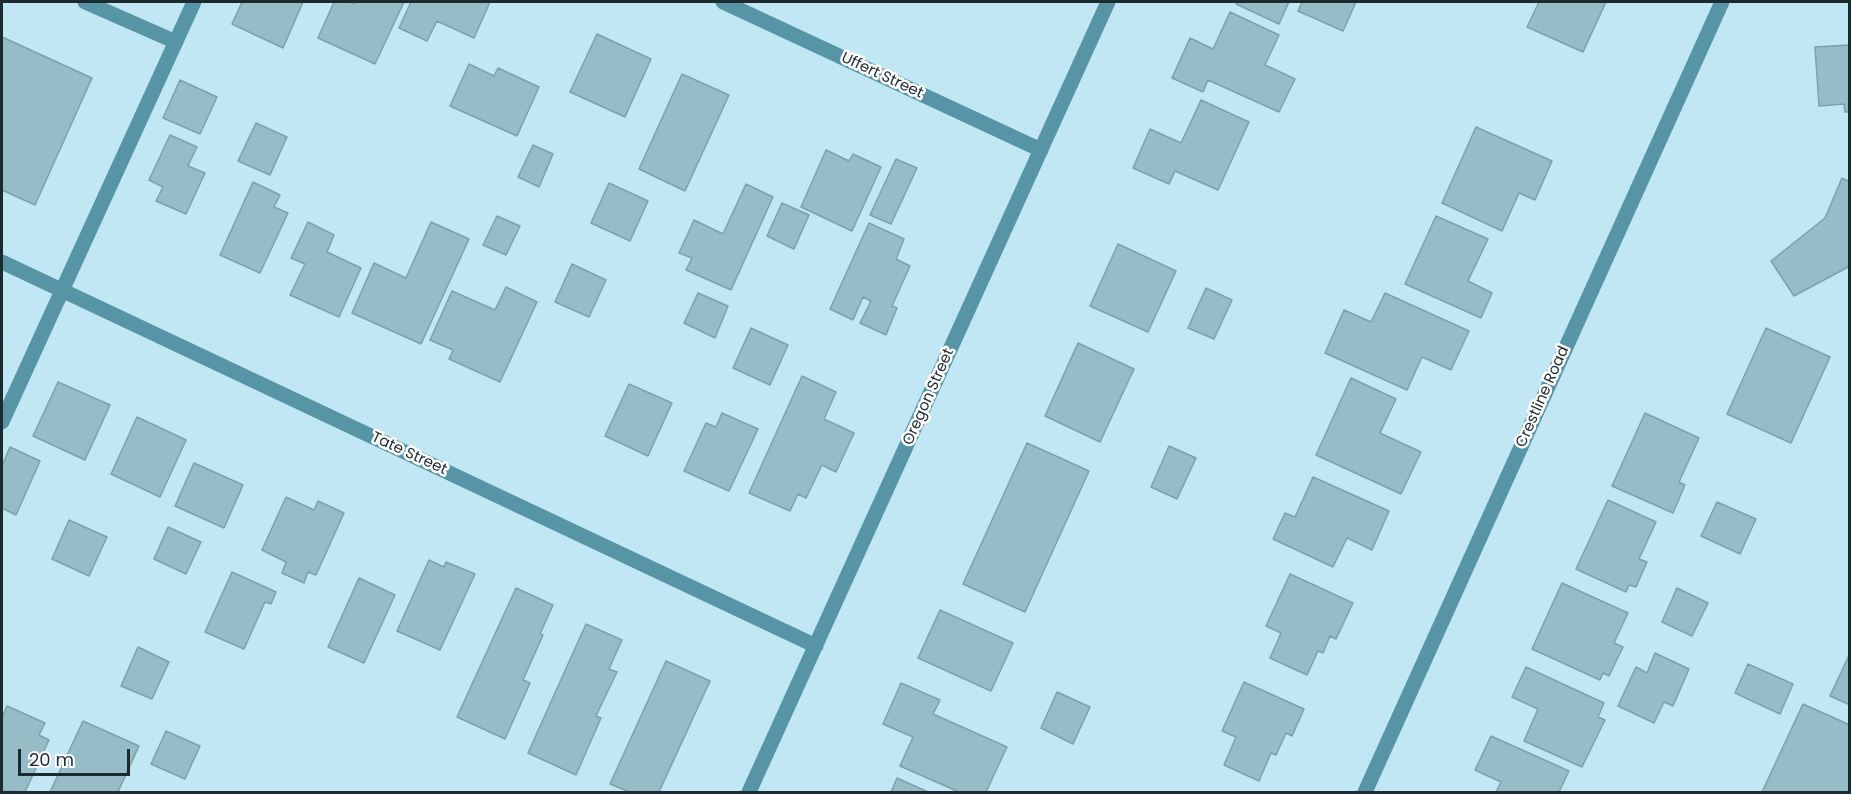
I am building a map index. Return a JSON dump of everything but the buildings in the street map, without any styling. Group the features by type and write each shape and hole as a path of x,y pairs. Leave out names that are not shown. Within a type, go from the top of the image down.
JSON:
{"street":[{"path":"85,2 176,42"},
{"path":"2,422 194,2"},
{"name":"Uffert Street","path":"723,2 1041,150"},
{"name":"Oregon Street","path":"749,792 1108,2"},
{"name":"Crestline Road","path":"1365,792 1722,2"},
{"name":"Tate Street","path":"2,262 816,646"}]}
